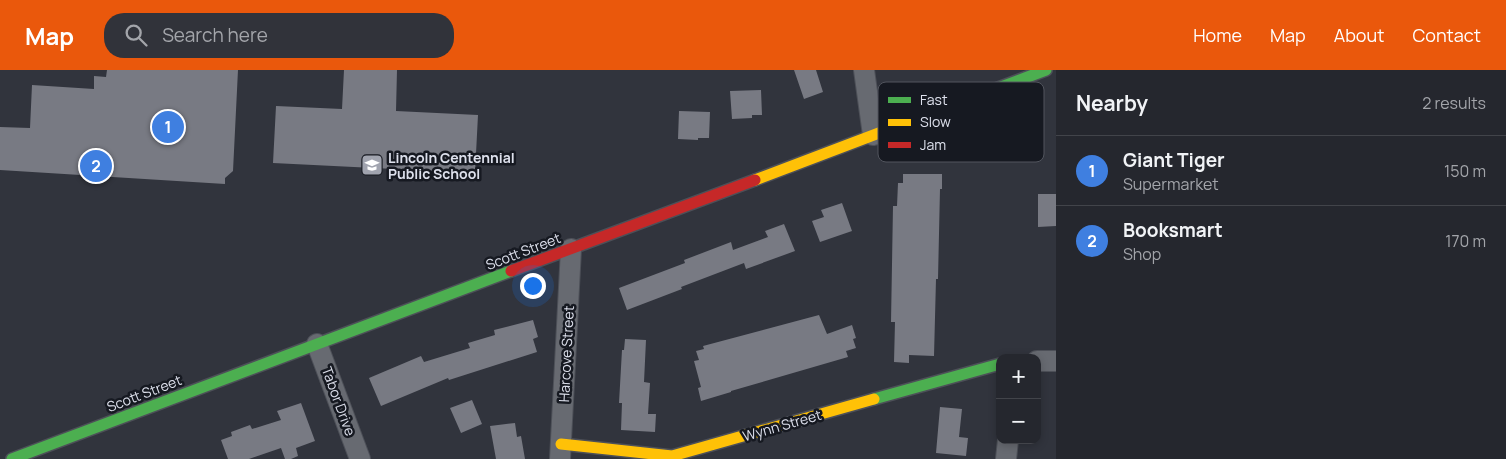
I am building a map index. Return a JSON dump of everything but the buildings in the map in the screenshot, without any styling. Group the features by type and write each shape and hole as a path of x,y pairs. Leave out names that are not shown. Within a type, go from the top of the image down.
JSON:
{"main road":[{"name":"Scott Street","path":"1014,82 1046,70"},
{"name":"Scott Street","path":"12,459 878,133"},
{"name":"Wynn Street","path":"560,451 672,456 996,365"}],"street":[{"path":"864,70 873,135"},
{"name":"Harcove Street","path":"560,451 571,249"},
{"name":"Tabor Drive","path":"317,344 360,459"},
{"path":"1041,360 1056,361"},
{"path":"1006,459 1008,444"}],"traffic: fast":[{"path":"1014,82 1046,70"},
{"path":"12,459 511,271"},
{"path":"874,399 996,365"}],"traffic: slow":[{"path":"755,180 878,133"},
{"path":"561,444 672,456 874,399"}],"traffic: jam":[{"path":"511,271 755,180"}],"place":[{"name":"Giant Tiger","path":"168,127"},
{"name":"Lincoln Centennial Public School","path":"372,165"},
{"name":"Booksmart","path":"96,166"}]}
